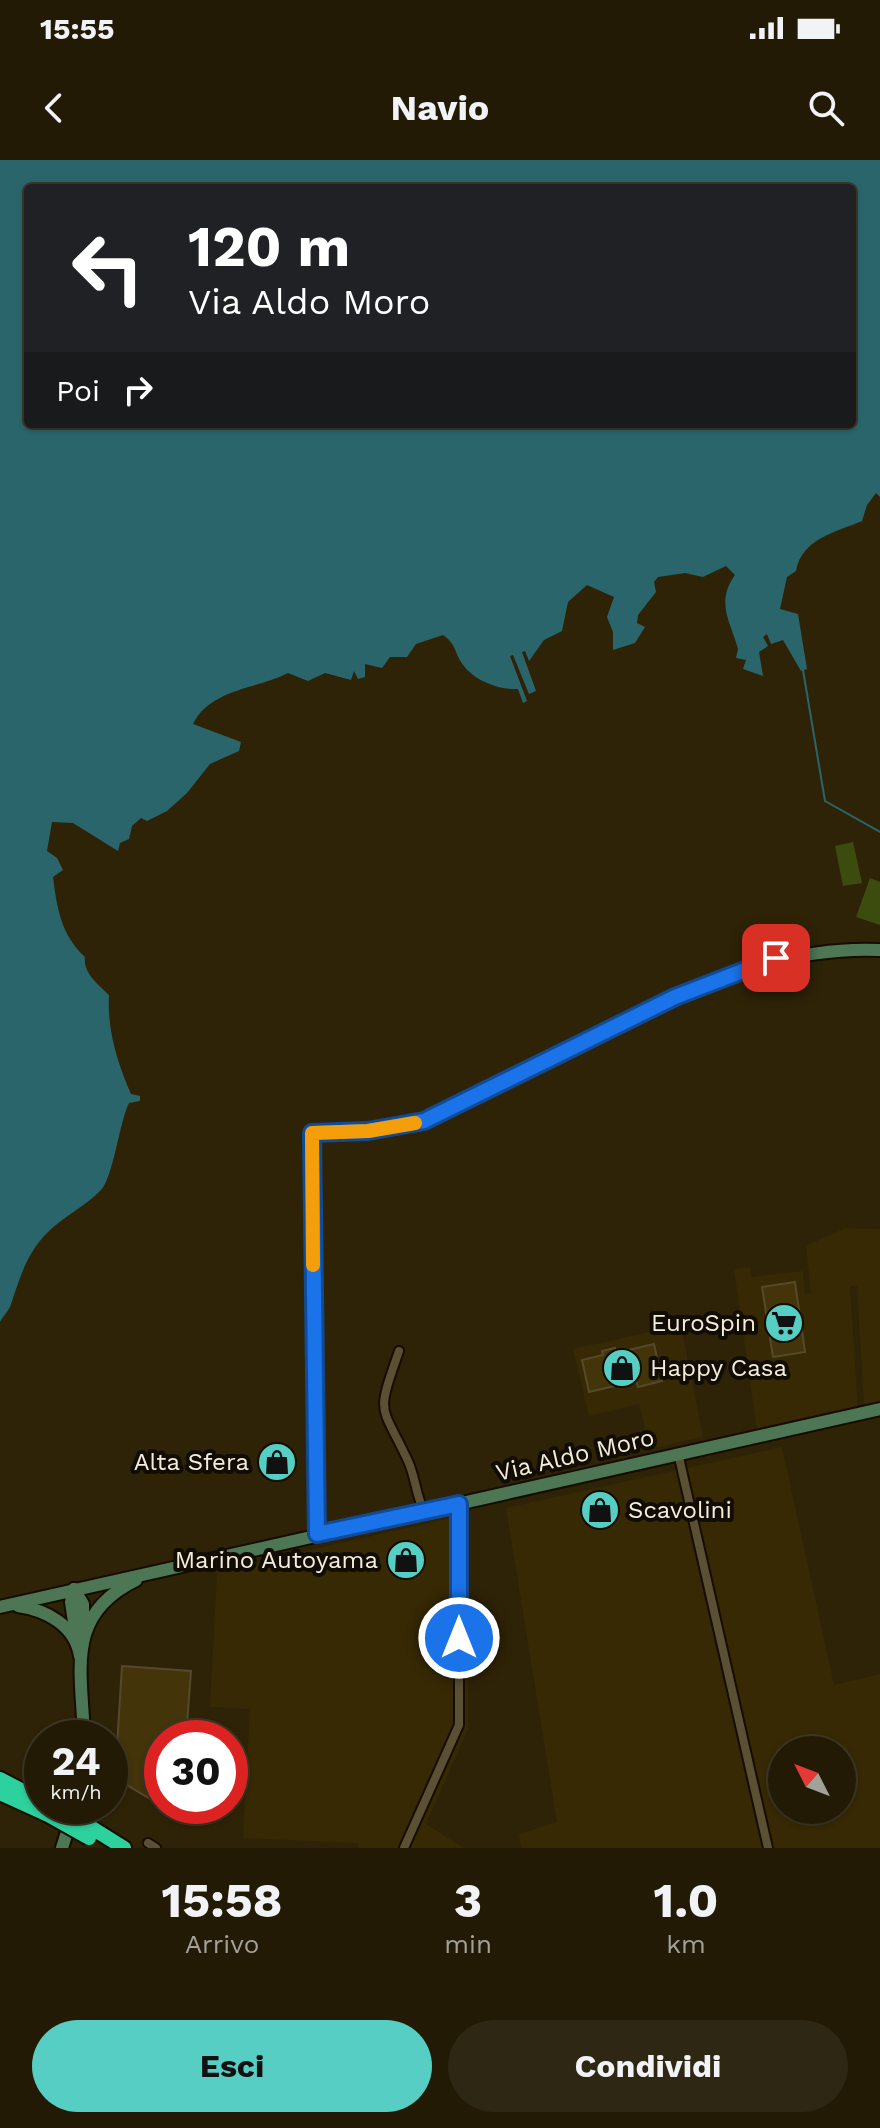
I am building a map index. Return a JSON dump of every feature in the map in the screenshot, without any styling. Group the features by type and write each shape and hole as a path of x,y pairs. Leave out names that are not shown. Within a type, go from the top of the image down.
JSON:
{"highway":[{"path":"1,1782 24,1793"},
{"path":"1,1782 24,1796"},
{"path":"74,1824 124,1848"},
{"path":"90,1833 107,1848"}],"main road":[{"path":"317,1534 312,1133 368,1131 424,1121 675,997 776,958 828,950 880,950"},
{"name":"Via Aldo Moro","path":"6,1606 423,1509 459,1504 880,1409"},
{"path":"83,1631 110,1595 153,1572"},
{"path":"74,1589 83,1604 83,1720"},
{"path":"74,1589 71,1602 82,1669"},
{"path":"6,1606 53,1616 78,1646"},
{"path":"62,1848 67,1832"}],"street":[{"path":"399,1351 382,1406 390,1430 408,1461 423,1509"},
{"path":"678,1453 768,1848"},
{"path":"404,1848 459,1725 459,1504"}],"shaded area":[{"path":"845,1228 880,1229 880,1404 864,1407 857,1286 850,1286 858,1410 757,1431 734,1269 750,1267 752,1277 803,1271 805,1293 811,1294 806,1246"},
{"path":"681,1325 703,1437 650,1449 639,1404 589,1416 573,1349"},
{"path":"782,1447 834,1685 880,1674 880,1848 521,1848 519,1834 557,1822 506,1508"},
{"path":"469,1514 468,1729 426,1824 464,1848 358,1848 358,1843 243,1838 244,1824 248,1824 250,1709 210,1707 217,1571"}],"green space":[{"path":"853,842 862,883 843,886 835,846"},
{"path":"870,878 880,882 880,925 856,917"}],"water":[{"path":"0,160 880,160 880,497 876,493 867,505 862,521 813,544 805,551 796,571 787,577 780,609 798,614 807,669 801,671 783,640 771,644 767,634 763,637 768,646 759,652 763,676 743,669 746,660 736,658 738,649 726,612 726,595 735,575 726,566 703,577 685,573 658,577 654,582 656,592 638,615 637,623 645,627 635,643 613,650 613,632 607,617 614,597 587,585 568,602 562,631 544,640 529,661 525,651 522,652 536,691 529,694 513,655 510,656 527,701 523,703 518,689 494,686 472,674 443,635 416,644 407,657 390,657 382,668 365,664 365,677 358,679 354,671 351,680 325,673 308,681 288,673 235,691 201,712 193,724 241,742 239,751 210,764 187,793 167,811 147,821 141,818 132,826 129,839 120,843 118,851 73,823 52,822 47,851 57,858 63,870 53,877 65,930 85,957 89,973 109,995 111,1033 117,1058 131,1094 140,1096 140,1101 129,1103 105,1184 95,1196 40,1240 20,1277 10,1307 0,1322"}],"building":[{"name":"EuroSpin","path":"795,1282 805,1352 773,1357 762,1287"},
{"name":"Happy Casa","path":"654,1344 662,1381 638,1387 636,1381 589,1392 582,1360 603,1355 602,1351 615,1348 616,1353"},
{"path":"122,1666 191,1671 187,1720 144,1720 144,1795 128,1786 128,1720 119,1720"}],"waterway":[{"path":"803,670 825,801 880,832"}],"slow traffic":[{"path":"313,1265 312,1133 368,1131 415,1123"}],"place":[{"name":"EuroSpin","path":"784,1323"},
{"name":"Happy Casa","path":"622,1368"},
{"name":"Alta Sfera","path":"277,1462"},
{"name":"Scavolini","path":"600,1510"},
{"name":"Marino Autoyama","path":"406,1560"}],"route":[{"path":"459,1638 459,1504 423,1509 317,1534 312,1133 368,1131 424,1121 675,997 776,958"}]}
